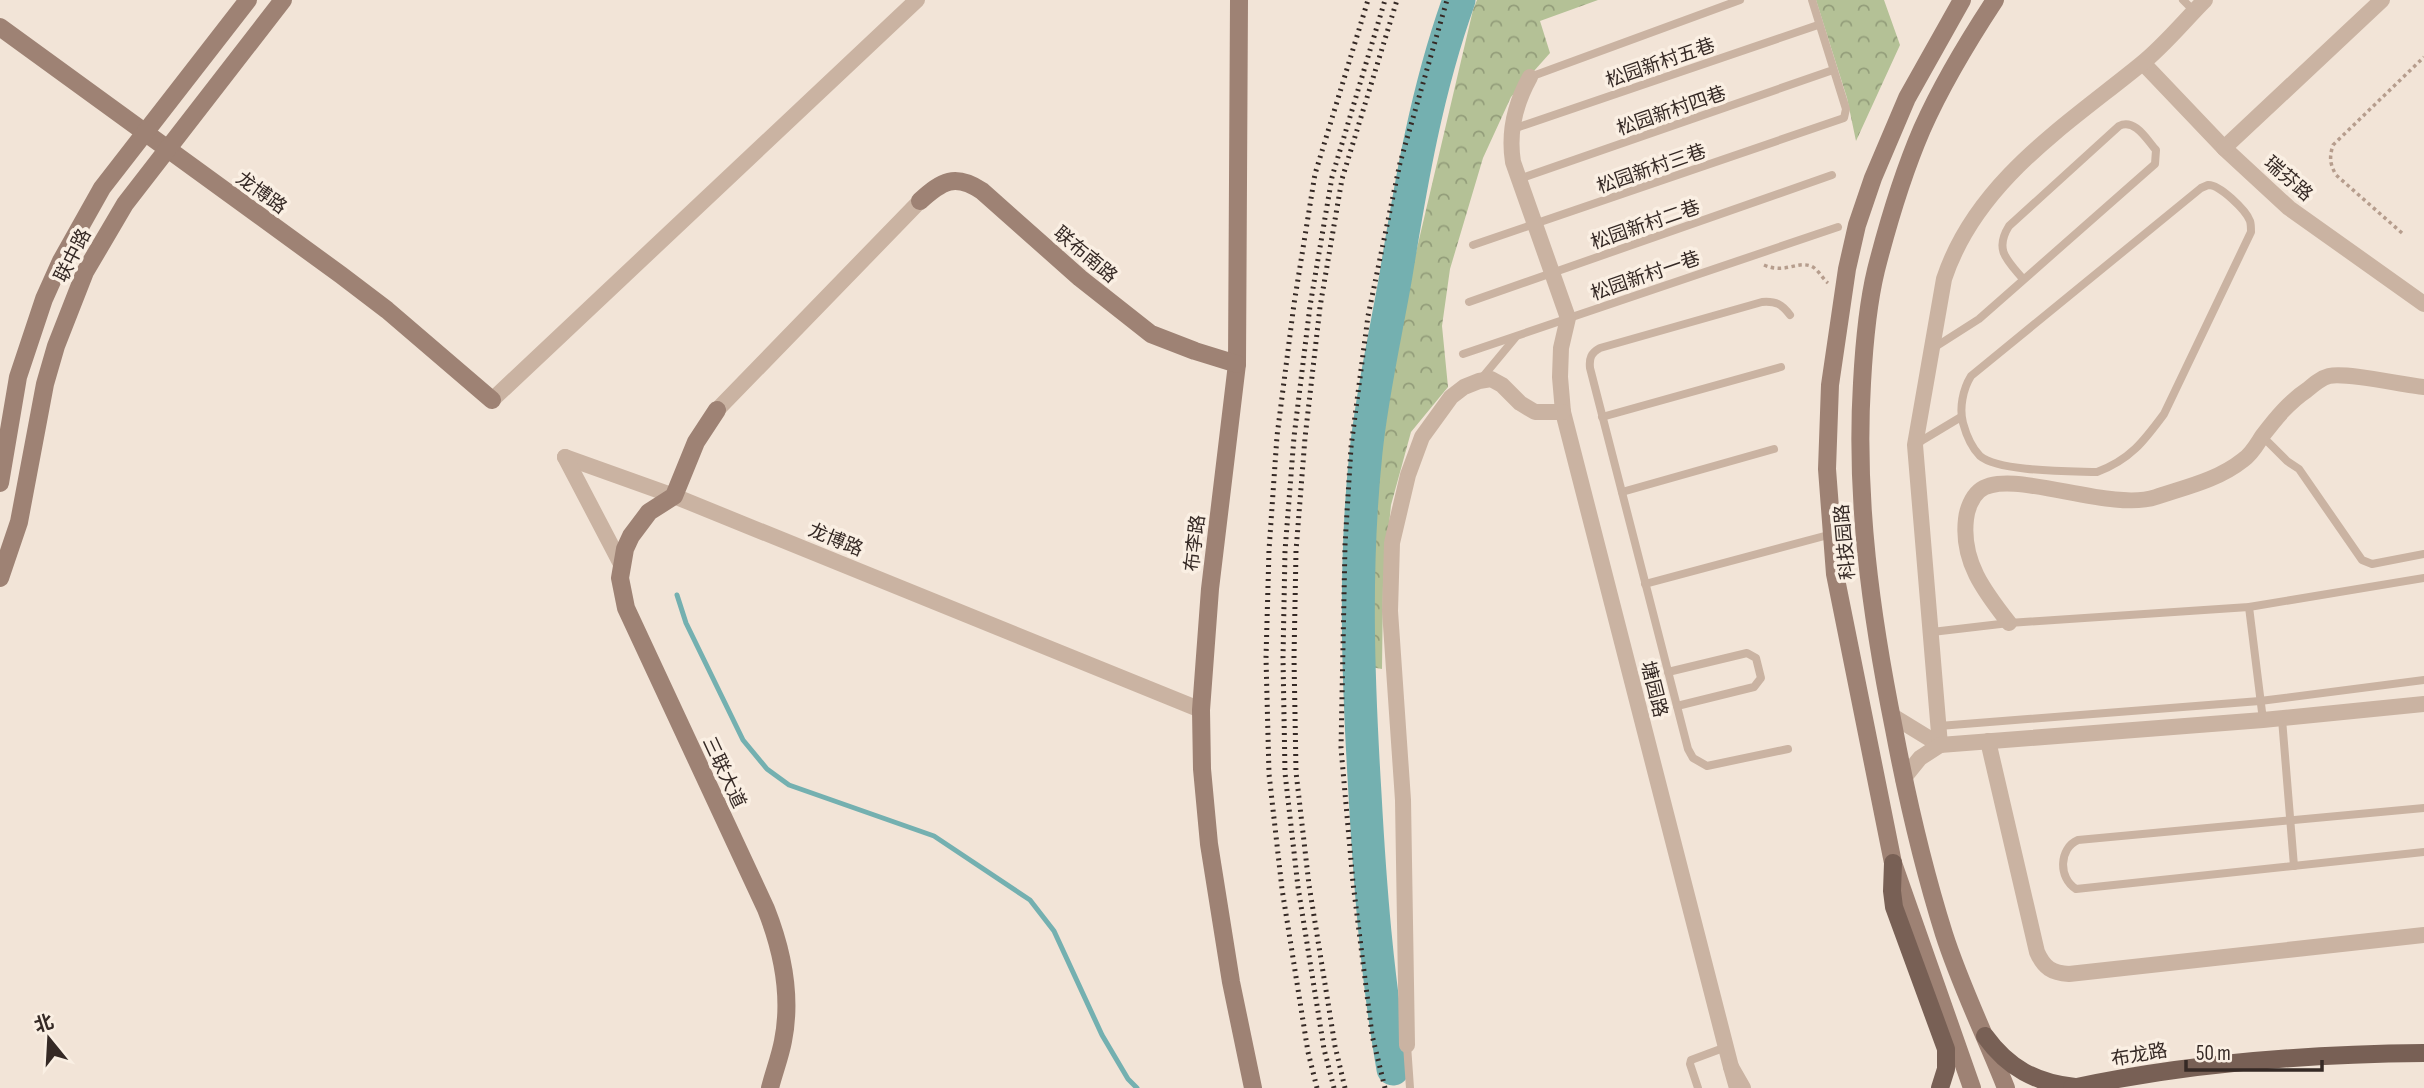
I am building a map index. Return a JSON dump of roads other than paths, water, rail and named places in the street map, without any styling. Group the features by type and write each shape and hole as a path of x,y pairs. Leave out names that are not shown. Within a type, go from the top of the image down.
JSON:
{"main road":[{"name":"联中路","path":"0,483 18,377 44,299 80,224 102,188 248,0"},
{"name":"联中路","path":"0,578 19,522 45,384 69,309 85,272 125,204 283,0"},
{"name":"布李路","path":"1239,0 1237,364 1210,589 1201,710 1202,769 1209,844 1231,982 1253,1088"},
{"name":"科技园路","path":"1962,0 1911,89 1878,165 1857,225 1843,291 1830,385 1827,469 1835,574 1893,863 1972,1088"},
{"name":"科技园路","path":"1995,0 1945,82 1921,132 1876,272 1866,332 1860,414 1861,501 1878,655 1903,779 1945,936 2006,1088"},
{"name":"龙博路","path":"0,27 387,310 492,400"},
{"name":"联布南路","path":"920,201 933,189 948,181 967,181 982,191 1080,278 1151,334 1237,364"},
{"path":"674,496 696,442 717,410"},
{"name":"三联大道","path":"674,496 649,512 639,523 625,549 621,564 621,586 626,608 766,909 781,951 786,984 786,1017 779,1060 770,1088"},
{"path":"1893,863 1894,907 1946,1049 1946,1069 1940,1088"},
{"path":"1985,1036 2002,1057 2023,1073 2040,1081 2073,1088"},
{"name":"布龙路","path":"2073,1088 2234,1061 2424,1053"},
{"path":"2144,1088 2150,1079 2162,1071"}],"street":[{"path":"492,400 917,0"},
{"path":"2224,148 2382,0"},
{"path":"1940,745 1915,445 1944,279 1951,258 1965,230 1989,195 2047,139 2143,63 2194,4"},
{"name":"瑞芬路","path":"2143,63 2224,148 2288,208 2424,304"},
{"path":"1530,77 1511,122 1513,162 1568,318"},
{"path":"717,410 920,201"},
{"name":"塘园路","path":"1568,318 1561,348 1563,412 1737,1088"},
{"path":"2009,623 1986,594 1972,568 1967,550 1966,513 1979,491 1998,483 2012,483 2115,501 2152,499 2223,474 2245,459 2281,412 2321,379 2342,375 2424,387"},
{"path":"1407,1045 1403,800 1390,611 1392,544 1408,475 1422,437 1451,397 1464,387 1491,379 1502,385 1520,404 1535,412 1563,412"},
{"name":"龙博路","path":"621,564 565,457 674,496 1201,710"},
{"path":"1903,779 1920,758 1940,745 2282,719 2424,704"},
{"path":"1891,715 1940,745"},
{"path":"1989,741 2037,953 2042,963 2050,970 2069,974 2424,935"},
{"name":"塘园路","path":"1731,1067 1743,1088"}],"lane":[{"path":"1530,77 1740,0"},
{"path":"1812,0 1833,71"},
{"name":"松园新村五巷","path":"1511,130 1818,25"},
{"name":"松园新村三巷","path":"1473,246 1839,120 1843,118 1846,109 1833,71"},
{"name":"松园新村四巷","path":"1519,179 1833,71"},
{"path":"1932,349 1979,319 2155,164 2156,150 2132,124 2119,126 2009,226 2001,247 2023,279"},
{"name":"松园新村二巷","path":"1469,302 1832,176"},
{"path":"2208,185 2218,187 2245,213 2251,223 2247,243 2164,414 2132,453 2097,472 1999,465 1981,457 1967,436 1961,417 1965,384 1971,376 2200,188 2208,185"},
{"name":"松园新村一巷","path":"1463,354 1838,227"},
{"path":"1788,749 1707,766 1693,758 1688,750 1589,360 1593,352 1762,302 1774,301 1784,306 1790,315"},
{"path":"1479,381 1516,336"},
{"path":"1602,416 1781,367"},
{"path":"1915,445 1961,417"},
{"path":"2262,436 2298,469 2362,560 2372,564 2424,554"},
{"path":"1622,492 1774,449"},
{"path":"1646,584 1832,534"},
{"path":"1932,632 2009,623 2249,607 2424,578"},
{"path":"2249,607 2263,720"},
{"path":"1668,672 1747,653 1756,658 1761,678 1755,687 1677,706"},
{"path":"1939,726 2260,701 2424,680"},
{"path":"2282,719 2294,866"},
{"path":"2424,808 2078,840 2070,843 2063,856 2066,878 2069,885 2076,889 2424,852"},
{"path":"1407,1045 1410,1088"},
{"path":"1698,1088 1691,1060 1726,1047"}],"waterway":[{"path":"1393,1069 1369,863 1358,623 1362,495 1372,408 1414,171 1438,67 1459,0"},
{"path":"677,595 686,623 743,740 767,769 789,785 934,836 1030,900 1054,931 1102,1035 1128,1079 1137,1088"}],"railway":[{"path":"1317,1088 1308,1052 1282,889 1269,774 1266,658 1269,550 1277,436 1294,304 1315,174 1368,0"},
{"path":"1334,1088 1324,1049 1298,887 1285,773 1285,551 1294,437 1310,306 1332,177 1385,0"},
{"path":"1345,1088 1335,1046 1309,885 1296,772 1296,551 1305,438 1320,307 1342,179 1397,0"},
{"path":"1385,1088 1372,1035 1353,883 1341,748 1345,545 1351,447 1368,316 1400,163 1447,0"}]}
